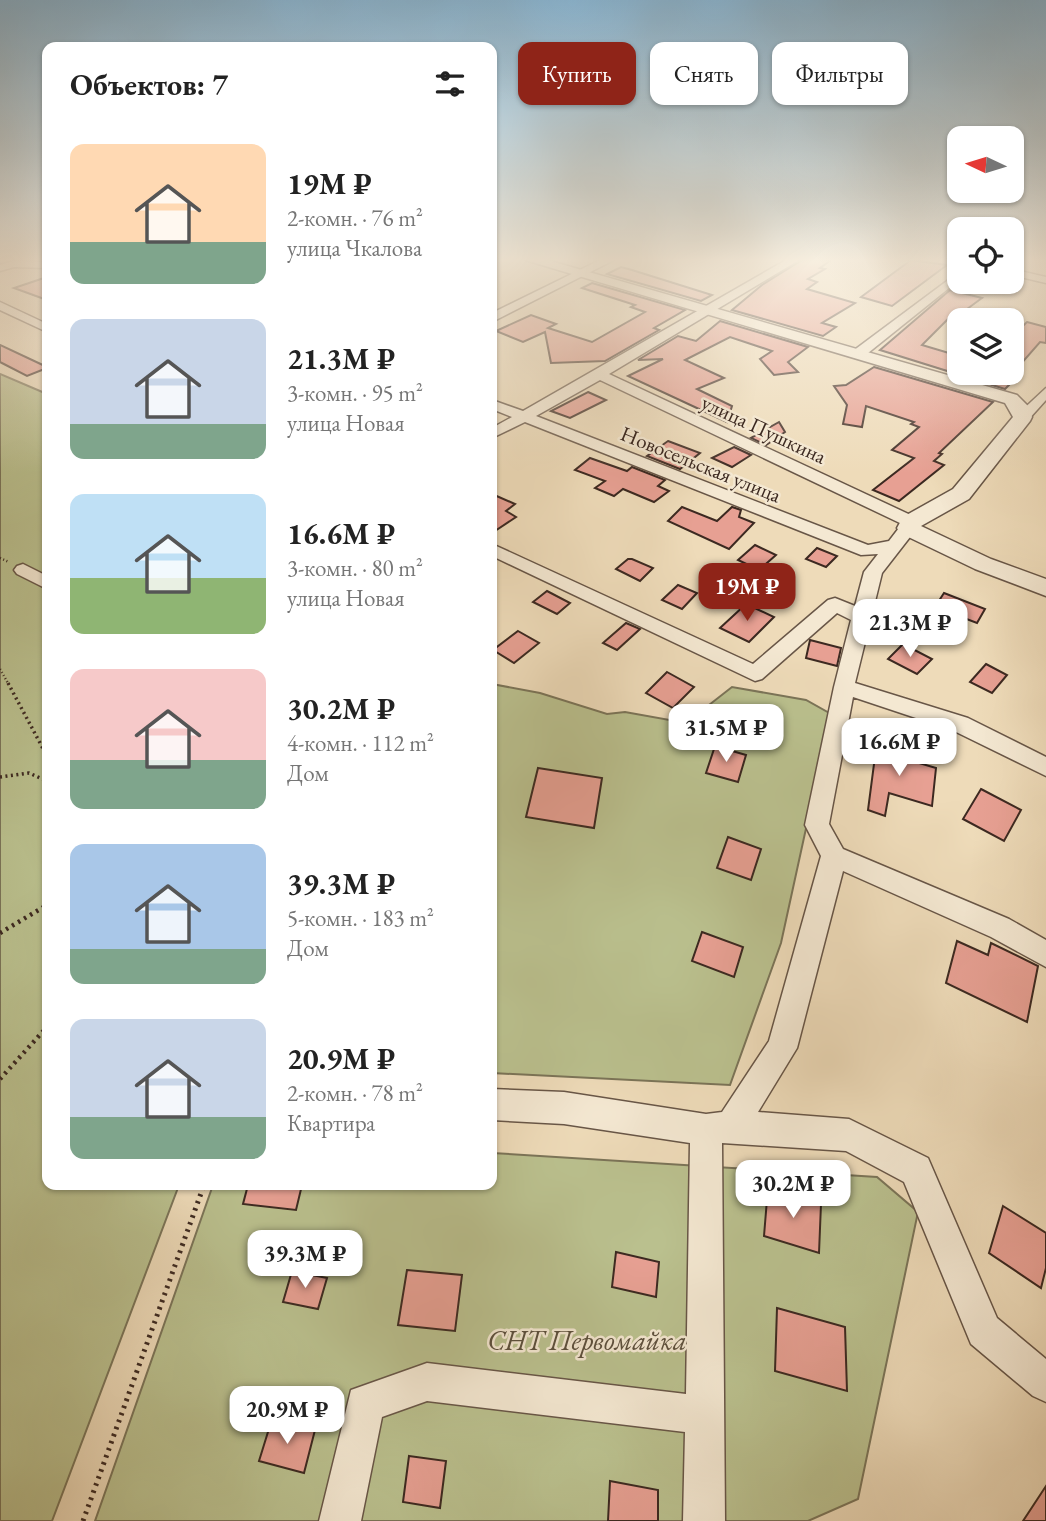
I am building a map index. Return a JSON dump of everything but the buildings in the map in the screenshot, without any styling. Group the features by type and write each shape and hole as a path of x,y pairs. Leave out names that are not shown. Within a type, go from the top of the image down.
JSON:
{"street":[{"path":"497,431 670,331"},
{"path":"781,331 1011,400 1019,406 1023,417"},
{"path":"858,354 887,331"},
{"name":"улица Пушкина","path":"598,374 905,531"},
{"path":"1046,393 1023,417 961,494 905,531 873,572 844,687 817,825 834,856 1000,928 1046,954"},
{"name":"Новосельская улица","path":"497,406 867,551 905,531"},
{"path":"905,531 1046,588"},
{"path":"497,551 755,674 835,604 862,617"},
{"path":"23,570 42,580"},
{"path":"844,687 960,724 1046,767"},
{"path":"704,1521 703,1415 719,1128 782,1048 834,856"},
{"path":"497,1104 564,1108 719,1128 849,1135 916,1170 984,1331 1046,1383"},
{"path":"340,1521 365,1404 427,1382 703,1415"}],"path":[{"path":"0,669 42,747"},
{"path":"0,776 29,773 42,779"},
{"path":"0,933 42,908"},
{"path":"0,1079 42,1033"},
{"path":"83,1521 202,1190"}],"green space":[{"path":"0,374 42,392 42,1190 177,1190 52,1521 0,1521"},
{"path":"497,685 540,693 607,714 625,712 686,723 732,687 806,700 831,714 781,943 730,1085 497,1073"},
{"name":"СНТ Первомайка","path":"497,1153 877,1177 918,1212 858,1499 808,1521 95,1521 211,1190 497,1190"}]}
